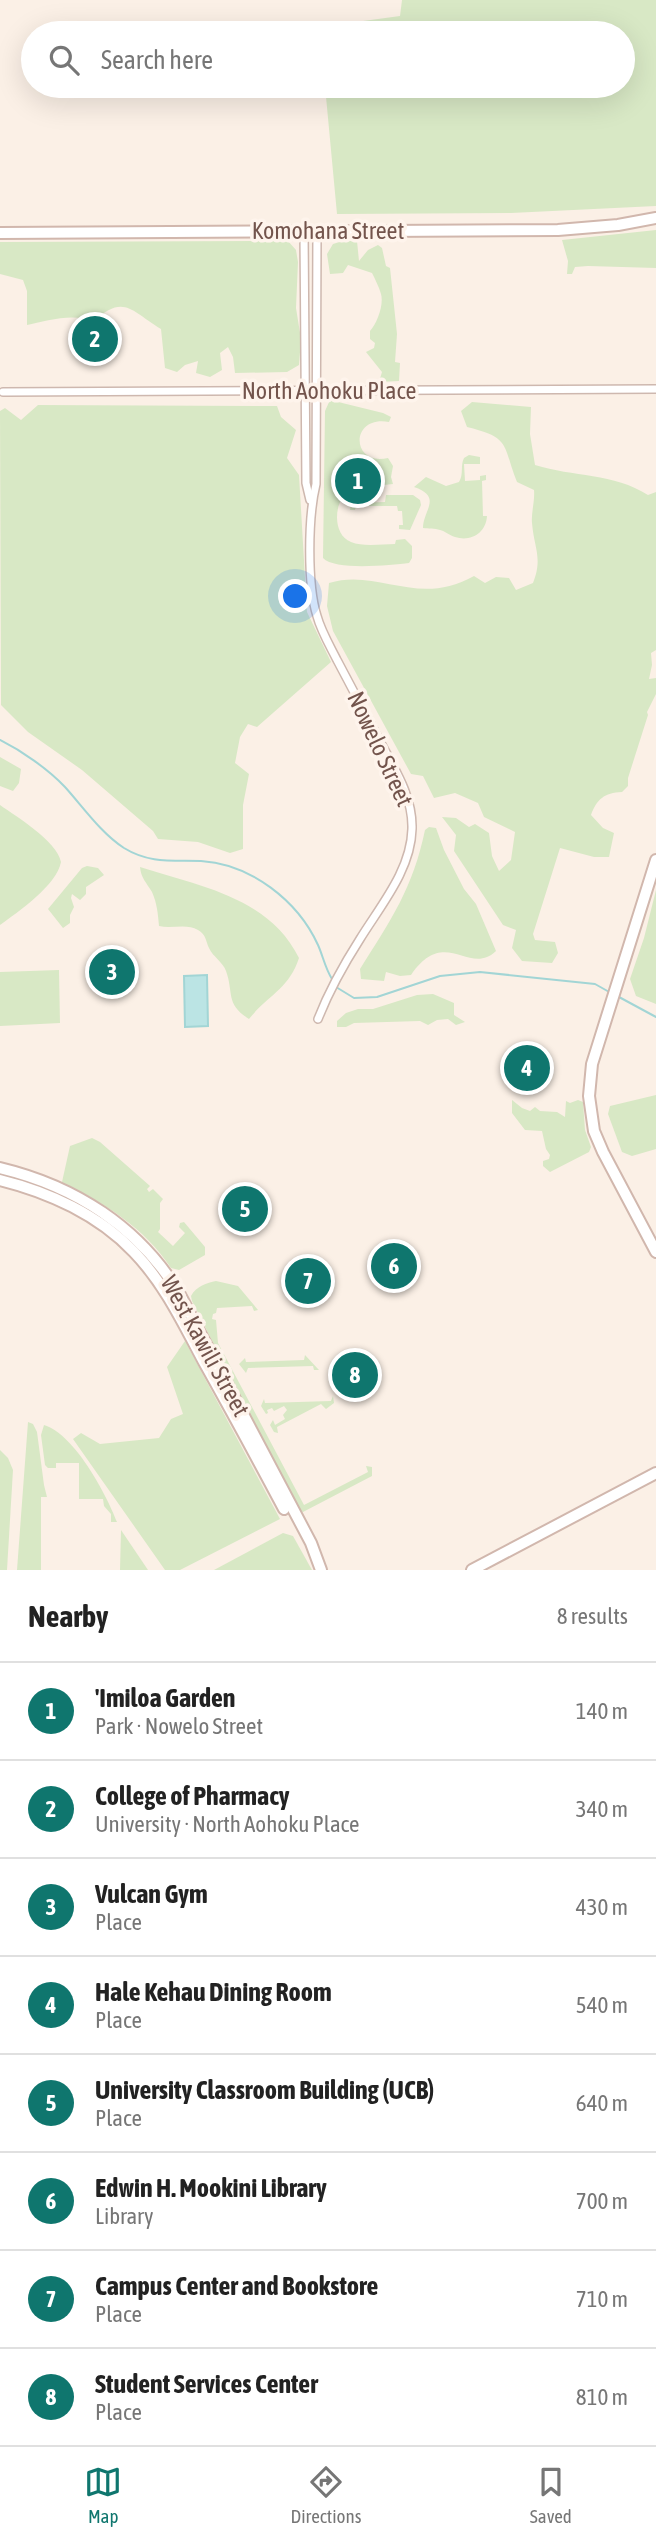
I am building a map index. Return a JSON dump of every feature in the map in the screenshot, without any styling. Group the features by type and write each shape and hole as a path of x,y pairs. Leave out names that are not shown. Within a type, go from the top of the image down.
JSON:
{"street":[{"name":"Komohana Street","path":"0,233 558,230 618,225 656,218"},
{"name":"Nowelo Street","path":"304,231 306,483 311,504 311,570 317,617 400,778 409,803 412,826 408,855 398,879 328,995 318,1019"},
{"name":"Nowelo Street","path":"311,504 316,484 317,231"},
{"name":"North Aohoku Place","path":"3,392 656,389"},
{"path":"656,860 592,1064 589,1096 591,1119 603,1152 656,1252"},
{"name":"West Kawili Street","path":"0,1168 40,1180 84,1200 124,1227 159,1263 179,1293 311,1543 319,1565"},
{"name":"West Kawili Street","path":"0,1180 36,1190 78,1210 98,1222 134,1252 170,1298 298,1535 319,1565"},
{"path":"472,1570 656,1473"}],"green space":[{"path":"402,0 656,0 656,206 511,213 337,214 326,98 635,98 635,21 363,21 400,16"},
{"path":"656,230 656,268 588,266 575,267 572,274 567,274 568,261 562,240"},
{"path":"288,241 296,250 298,262 296,308 301,339 299,365 287,372 235,373 233,357 228,347 220,353 222,370 210,377 196,373 198,361 185,365 177,372 165,368 161,329 127,308 112,308 93,322 69,318 27,325 27,291 23,280 0,274 0,242"},
{"path":"357,241 359,261 368,250 378,245 382,248 386,266 390,268 397,334 395,362 400,363 399,381 379,382 382,372 366,352 374,348 375,343 370,339 370,331 382,303 372,273 348,265 343,273 330,274 327,254 333,244"},
{"path":"330,400 391,417 389,422 376,422 367,426 361,433 360,441 367,455 376,459 388,458 393,466 393,484 359,487 347,492 337,514 340,531 344,538 361,544 395,544 396,540 405,539 412,546 409,563 351,566 339,565 323,558 325,411"},
{"path":"472,402 531,407 530,434 535,465 607,479 648,495 656,492 656,650 651,653 649,679 656,678 656,694 647,712 628,786 622,792 602,798 591,815 603,828 614,833 609,857 594,857 560,848 533,934 535,940 555,942 558,953 552,963 522,961 512,948 516,930 503,925 454,851 456,835 442,817 456,818 469,827 475,824 489,833 492,856 499,871 511,860 515,832 484,817 478,803 455,793 434,798 423,776 411,774 333,631 327,606 329,583 347,580 435,588 454,585 474,576 485,583 496,577 509,578 516,590 533,583 538,560 532,523 534,490 517,482 499,439 467,427 461,411"},
{"path":"38,405 277,406 281,417 296,430 287,458 299,475 307,612 331,662 257,727 248,724 240,737 235,763 249,774 243,805 243,849 230,853 198,842 158,839 153,831 82,770 28,732 1,705 0,411 5,408 21,420"},
{"path":"469,455 480,457 480,464 464,464 465,481 480,480 480,476 486,475 486,480 482,481 483,516 487,516 484,527 477,535 467,538 455,537 438,529 423,528 430,500 428,495 414,487 426,477 446,486 459,482 464,458"},
{"path":"386,495 413,495 420,500 421,505 410,530 399,529 399,525 403,525 402,511 398,511 397,506 356,506 355,510 350,510 352,498 357,496 358,503 385,502"},
{"path":"0,757 21,769 19,783 13,791 0,786"},
{"path":"0,805 44,838 58,854 61,862 45,889 0,925"},
{"path":"429,827 436,828 464,889 476,904 496,951 476,959 446,952 435,954 423,961 411,975 400,976 386,972 384,981 361,979 360,969 400,903 414,869 425,830"},
{"path":"140,867 208,888 251,907 286,937 299,958 295,969 284,985 249,1019 241,1014 233,1003 226,971 211,951 203,934 189,927 159,926 155,900"},
{"path":"82,868 98,868 104,875 86,887 86,894 80,900 72,894 74,907 70,923 63,928 48,909"},
{"path":"656,890 656,1004 636,996 630,979"},
{"path":"59,970 60,1023 0,1026 0,972"},
{"path":"433,994 454,1003 454,1015 465,1022 456,1025 448,1019 437,1020 428,1025 420,1021 354,1023 337,1027 337,1021 346,1013 358,1009 373,1009 417,995"},
{"path":"656,1095 656,1149 632,1156 622,1152 608,1114 610,1106"},
{"path":"512,1100 530,1111 535,1107 540,1111 557,1112 565,1117 566,1101 583,1102 585,1130 591,1147 589,1152 550,1172 543,1166 543,1161 549,1159 550,1155 542,1131 525,1130 512,1113"},
{"path":"92,1138 150,1186 147,1189 149,1192 153,1189 163,1199 160,1203 158,1232 173,1246 185,1233 179,1227 180,1223 184,1222 205,1247 205,1255 179,1270 171,1268 136,1229 93,1199 62,1182 70,1146"},
{"path":"216,1281 238,1286 258,1310 254,1311 252,1306 217,1308 212,1319 216,1320 218,1343 304,1505 368,1472 366,1466 372,1467 372,1476 303,1512 297,1510 192,1301 191,1296 196,1290"},
{"path":"185,1341 280,1519 180,1570 165,1570 73,1439 81,1433 100,1444 159,1438 171,1419 183,1414 167,1367"},
{"path":"305,1355 319,1370 314,1370 313,1366 248,1368 246,1373 239,1364 245,1358 246,1362 304,1360"},
{"path":"333,1396 334,1403 326,1409 321,1404 277,1427 278,1433 274,1432 270,1425 273,1420 275,1425 285,1419 283,1415 287,1410 284,1406 274,1411 272,1408 267,1410 266,1414 261,1406 264,1399 265,1403 331,1401"},
{"path":"28,1422 33,1424 37,1432 47,1497 41,1497 41,1570 17,1570"},
{"path":"44,1425 67,1440 88,1466 117,1522 111,1522 111,1514 104,1506 103,1499 79,1499 79,1463 56,1463 56,1468 48,1468 45,1465 41,1435"},
{"path":"0,1450 8,1458 13,1470 7,1570 0,1570"},
{"path":"121,1530 148,1570 120,1570"},
{"path":"283,1533 293,1536 312,1570 214,1570"}],"water":[{"path":"207,975 208,1026 185,1027 184,976"}],"waterway":[{"path":"0,740 51,774 100,827 124,848 152,859 220,864 238,869 271,888 298,914 309,929 332,979"},
{"path":"336,987 354,998 377,997 440,976 480,972 595,984 611,993"},
{"path":"619,997 656,1017"}],"place":[{"name":"College of Pharmacy","path":"95,339"},
{"name":"'Imiloa Garden","path":"358,481"},
{"name":"Vulcan Gym","path":"112,972"},
{"name":"Hale Kehau Dining Room","path":"527,1068"},
{"name":"University Classroom Building (UCB)","path":"245,1209"},
{"name":"Edwin H. Mookini Library","path":"394,1266"},
{"name":"Campus Center and Bookstore","path":"308,1281"},
{"name":"Student Services Center","path":"355,1375"}]}
